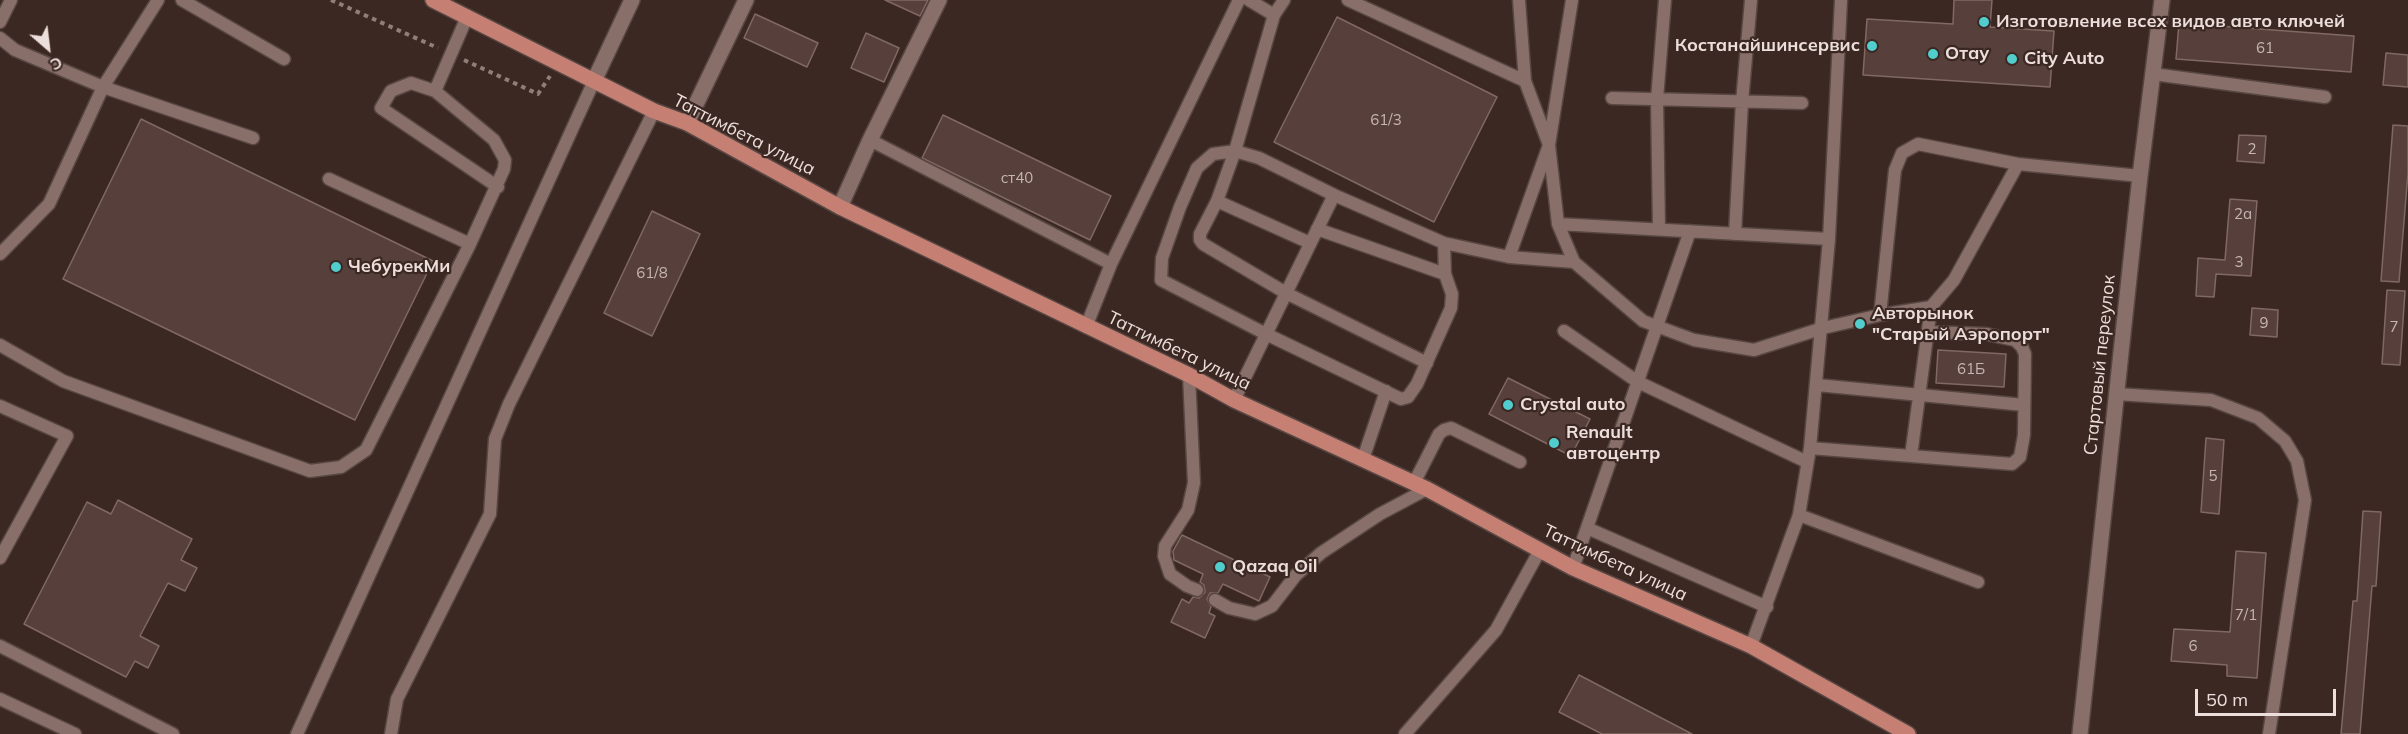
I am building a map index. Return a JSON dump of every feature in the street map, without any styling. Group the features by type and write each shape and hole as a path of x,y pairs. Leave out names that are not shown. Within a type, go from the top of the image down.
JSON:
{"main road":[{"name":"Таттимбета улица","path":"433,0 451,4 467,17 654,111 687,123 840,207 1189,375 1233,400 1421,486 1573,568 1751,646 1908,734"}],"street":[{"path":"594,81 632,0"},
{"path":"687,123 746,0"},
{"path":"840,207 870,140 939,0"},
{"name":"Стартовый переулок","path":"2080,734 2140,176 2162,0"}],"lane":[{"path":"0,22 11,0"},
{"path":"0,254 49,204 104,87 158,0"},
{"path":"182,0 284,59"},
{"path":"1086,327 1111,264 1239,0"},
{"path":"1249,0 1274,15"},
{"path":"1284,0 1274,15 1234,151 1217,201 1203,226 1200,240 1203,244 1286,293 1427,363"},
{"path":"1348,0 1525,81"},
{"path":"1519,0 1525,81 1549,145 1558,224 1574,262 1643,321 1694,340 1754,350 1823,328 1880,315 1931,307"},
{"path":"1509,257 1549,145 1572,0"},
{"path":"1659,230 1657,99 1665,0"},
{"path":"1735,234 1742,102 1751,0"},
{"path":"1751,646 1799,515 1810,448 1823,328 1841,0"},
{"path":"435,91 467,17"},
{"path":"0,38 15,50 104,87 253,138"},
{"path":"2153,74 2325,97"},
{"path":"297,734 594,81"},
{"path":"0,345 63,381 310,471 340,467 366,450 498,187 504,169 505,160 494,140 435,91 411,83 391,91 381,108 498,187"},
{"path":"1612,98 1802,103"},
{"path":"391,734 397,699 490,514 495,439 509,404 654,111"},
{"path":"870,140 1111,264"},
{"path":"1880,315 1895,170 1902,153 1918,144 2018,164 2140,176"},
{"path":"1444,243 1445,274 1452,294 1451,308 1427,363 1408,397 1401,399 1161,280 1162,258 1197,168 1213,154 1234,151 1259,158 1334,195 1444,243 1509,257 1574,262"},
{"path":"1911,456 1931,307 1954,280 2018,164"},
{"path":"329,179 470,244"},
{"path":"1233,400 1334,195"},
{"path":"1217,201 1310,243"},
{"path":"1558,224 1829,239"},
{"path":"1317,228 1445,274"},
{"path":"1573,568 1690,231"},
{"path":"1564,331 1638,382 1807,462"},
{"path":"1810,448 2012,464 2020,457 2024,435 2025,354 2015,340 1986,334 1928,332"},
{"path":"1189,375 1194,483 1188,510 1165,546 1164,556 1170,574 1197,590"},
{"path":"1817,385 2024,405"},
{"path":"1363,459 1386,391"},
{"path":"2116,394 2211,400 2258,418 2285,441 2298,461 2305,500 2269,734"},
{"path":"0,406 67,436 0,558"},
{"path":"1215,600 1228,608 1255,614 1272,606 1296,574 1322,553 1421,486 1439,434 1444,429 1451,428 1520,462"},
{"path":"1799,515 1978,582"},
{"path":"1587,528 1767,607"},
{"path":"1405,734 1496,630 1540,550"},
{"path":"0,646 173,734"},
{"path":"0,699 75,734"}],"building":[{"path":"885,0 928,0 920,16"},
{"path":"1954,0 1992,0 1990,27 2054,31 2050,87 1863,75 1867,19 1953,24"},
{"path":"755,14 818,43 807,67 744,38"},
{"path":"1337,17 1497,97 1434,222 1274,142"},
{"path":"2179,23 2354,36 2351,72 2176,59"},
{"path":"866,33 899,48 884,82 851,68"},
{"path":"2386,53 2408,55 2408,87 2383,85"},
{"path":"943,115 1111,196 1090,240 922,158"},
{"path":"141,119 433,261 355,420 63,279"},
{"path":"2393,125 2408,126 2408,173 2399,282 2381,281"},
{"path":"2239,135 2266,136 2264,163 2237,161"},
{"path":"2230,199 2257,201 2251,276 2216,274 2214,297 2196,296 2198,258 2225,260"},
{"path":"652,211 700,234 652,336 604,313"},
{"path":"2387,290 2405,291 2400,365 2382,364"},
{"path":"2252,308 2278,310 2277,337 2250,335"},
{"path":"1938,350 2006,354 2004,387 1936,383"},
{"path":"1508,378 1590,419 1571,456 1489,414"},
{"path":"2206,438 2224,440 2219,514 2201,512"},
{"path":"118,500 192,539 181,560 197,568 185,591 168,583 140,636 159,646 148,668 135,661 126,677 24,624 87,502 111,514"},
{"path":"2363,511 2381,512 2376,586 2372,586 2360,734 2341,734 2353,601 2357,601"},
{"path":"1182,535 1270,577 1259,601 1223,584 1218,593 1210,593 1207,599 1211,607 1209,613 1215,616 1205,638 1171,622 1182,599 1189,603 1193,597 1199,598 1205,592 1204,585 1200,582 1203,574 1174,560 1173,551"},
{"path":"2236,551 2266,553 2257,678 2227,676 2227,665 2171,661 2174,629 2230,632"},
{"path":"1579,675 1692,734 1602,734 1559,712"}],"place":[{"name":"Изготовление всех видов авто ключей","path":"1984,22"},
{"name":"Костанайшинсервис","path":"1872,46"},
{"name":"Отау","path":"1933,54"},
{"name":"City Auto","path":"2012,59"},
{"name":"ЧебурекМи","path":"336,267"},
{"name":"Авторынок \"Старый Аэропорт\"","path":"1860,324"},
{"name":"Crystal auto","path":"1508,405"},
{"name":"Renault автоцентр","path":"1554,443"},
{"name":"Qazaq Oil","path":"1220,567"}]}
